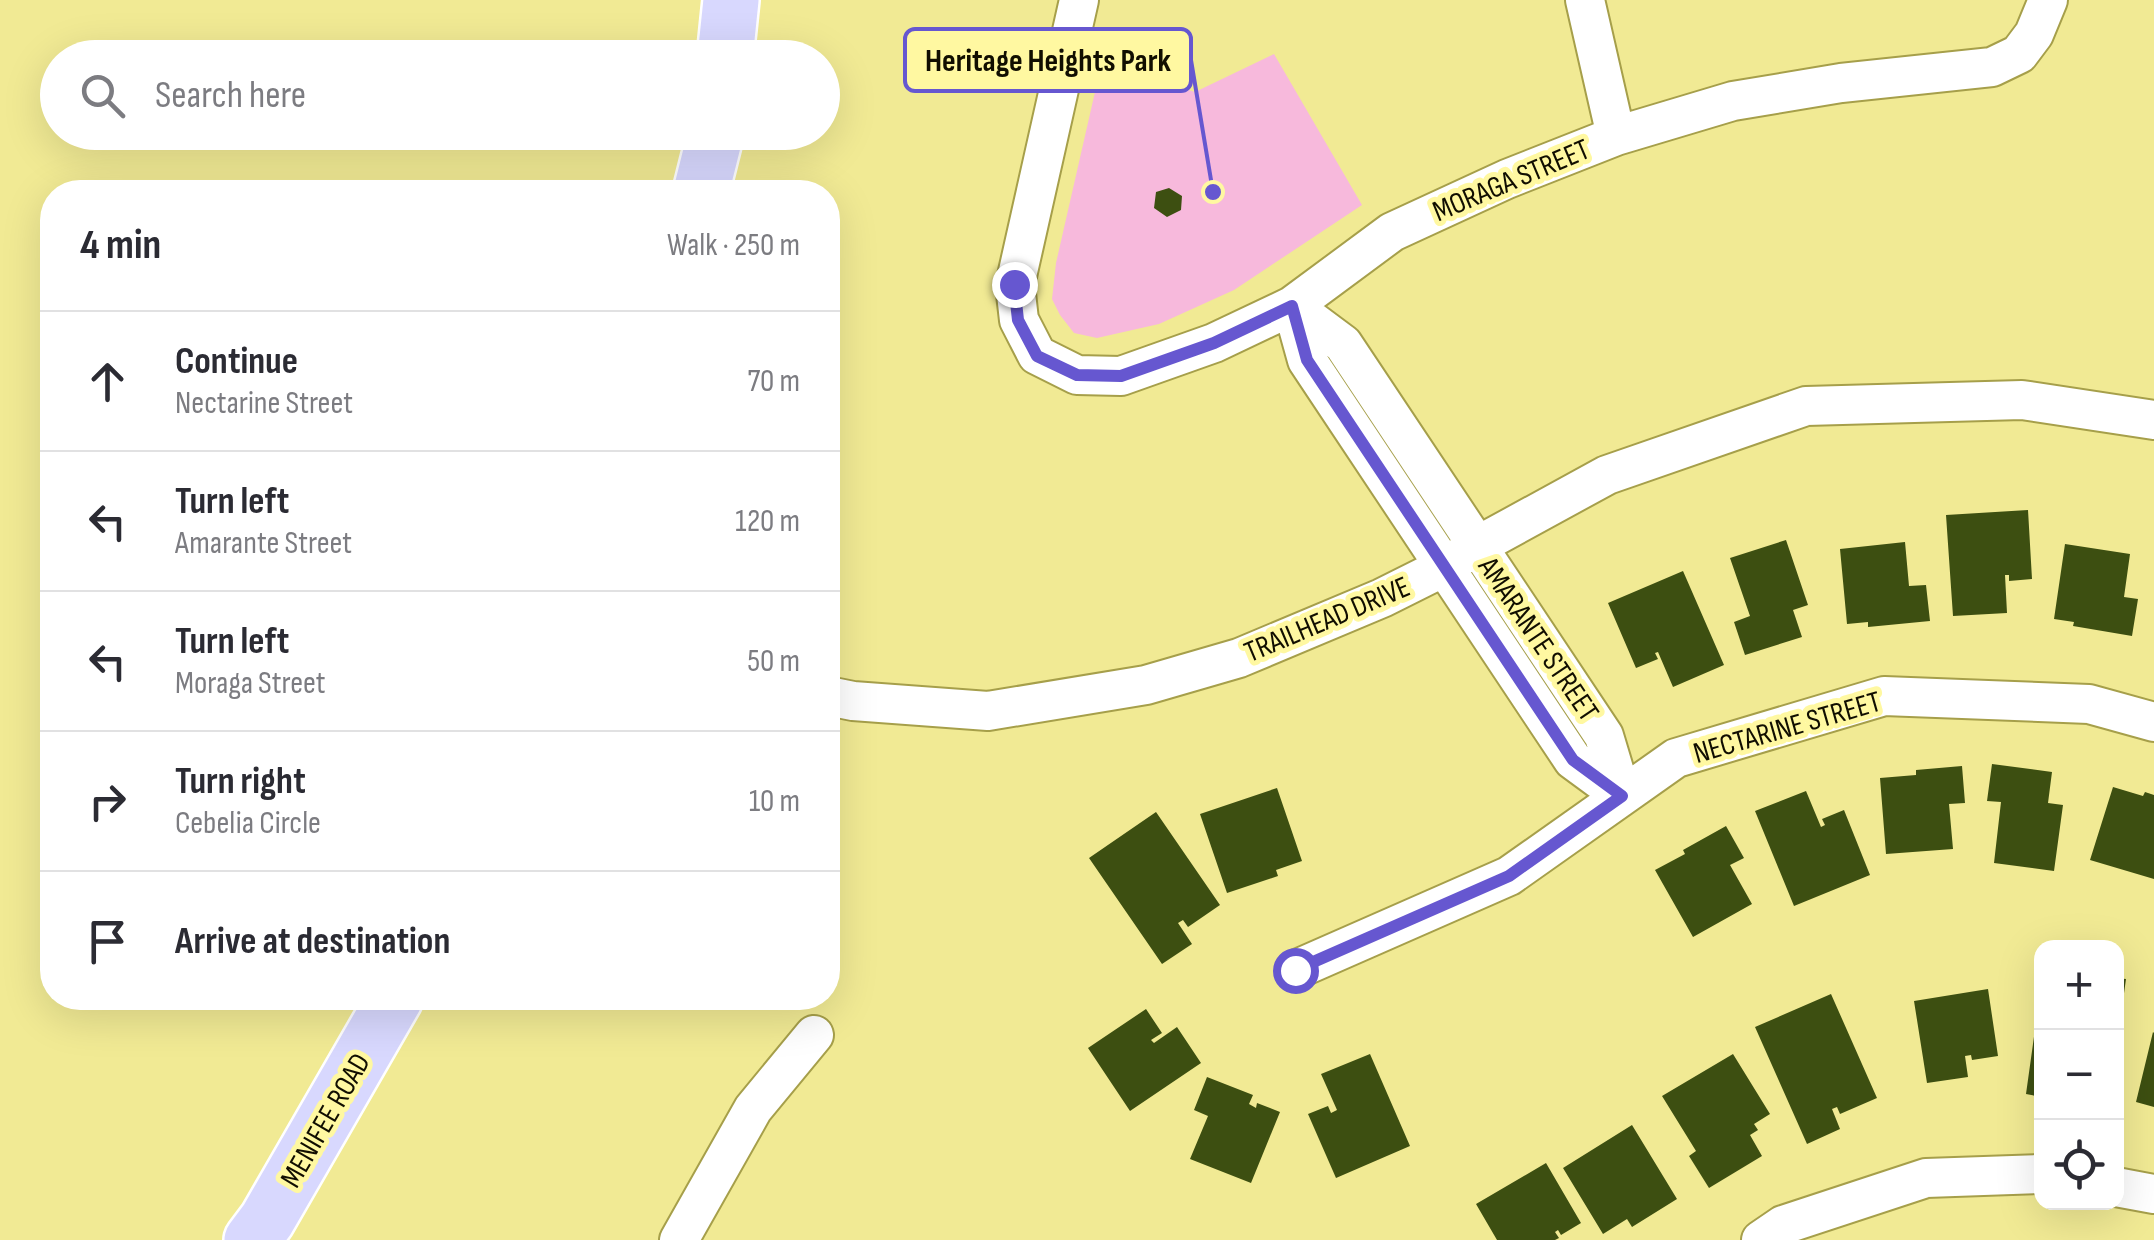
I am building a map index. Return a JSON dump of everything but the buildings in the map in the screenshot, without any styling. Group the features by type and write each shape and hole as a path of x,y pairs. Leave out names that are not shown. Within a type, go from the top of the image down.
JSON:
{"main road":[{"path":"726,40 731,0"},
{"path":"704,180 712,150"},
{"name":"MENIFEE ROAD","path":"252,1240 388,1010"}],"street":[{"name":"MORAGA STREET","path":"1079,0 1014,284 1018,320 1037,356 1077,375 1121,376 1214,343 1292,306 1392,232 1507,179 1616,136 1734,101 1841,83 1992,67 2019,54 2034,34 2048,0"},
{"path":"1585,0 1616,136"},
{"name":"AMARANTE STREET","path":"1292,306 1342,344 1604,736 1622,796"},
{"name":"AMARANTE STREET","path":"1292,306 1307,360 1573,760 1622,796"},
{"name":"TRAILHEAD DRIVE","path":"840,698 988,711 1146,685 1239,658 1444,568 1476,546 1607,475 1806,406 2022,400 2154,420"},
{"name":"NECTARINE STREET","path":"1295,970 1509,876 1676,758 1884,696 2089,704 2154,722"},
{"path":"679,1240 753,1109 814,1036"},
{"path":"1762,1240 1783,1225 1926,1178 2034,1174"},
{"path":"2124,1188 2154,1194"}],"shaded area":[{"path":"1274,54 1362,205 1234,290 1159,324 1097,338 1074,333 1052,299 1056,263 1100,70 1120,70 1195,92"}],"place":[{"name":"Heritage Heights Park","path":"1213,192"}],"route":[{"path":"1014,284 1018,320 1037,356 1077,375 1121,376 1214,343 1292,306 1307,360 1573,760 1622,796 1509,876 1295,970"}]}
